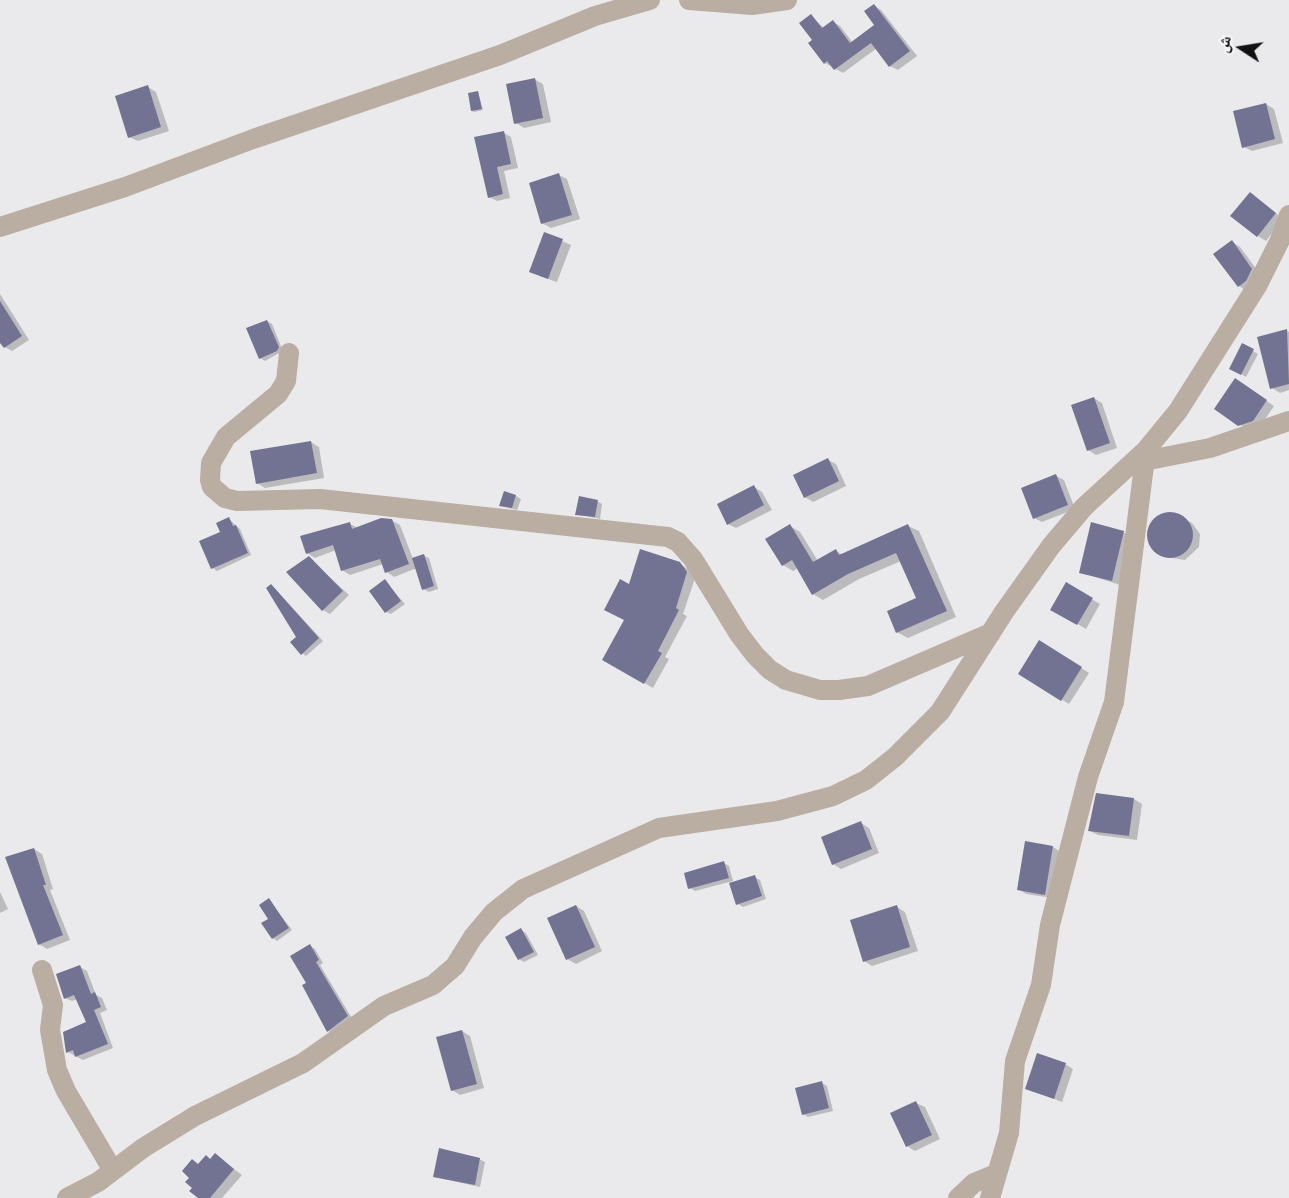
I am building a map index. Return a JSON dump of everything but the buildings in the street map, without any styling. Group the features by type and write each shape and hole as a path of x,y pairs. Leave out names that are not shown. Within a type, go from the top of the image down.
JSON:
{"street":[{"path":"0,227 125,187 253,139 460,69 595,16 650,0"},
{"path":"689,0 752,5 787,0"},
{"path":"67,1198 99,1183 195,1116 303,1063 384,1006 433,985 455,966 473,937 494,912 523,889 659,828 804,806 866,780 922,733 940,712 991,633 1058,538 1084,507 1145,455 1178,411 1257,286 1280,240 1289,215"},
{"path":"289,353 286,381 278,394 226,437 211,463 212,487 225,498 237,501 320,499 668,537 678,542 693,559 739,634 755,655 770,670 786,680 820,690 868,686 991,633"},
{"path":"1145,455 1210,448 1289,421"},
{"path":"990,1198 1009,1133 1015,1061 1041,984 1050,925 1088,777 1114,702 1145,455"},
{"path":"42,970 53,1005 50,1030 57,1070 99,1183"},
{"path":"958,1198 974,1184 996,1173"}]}
